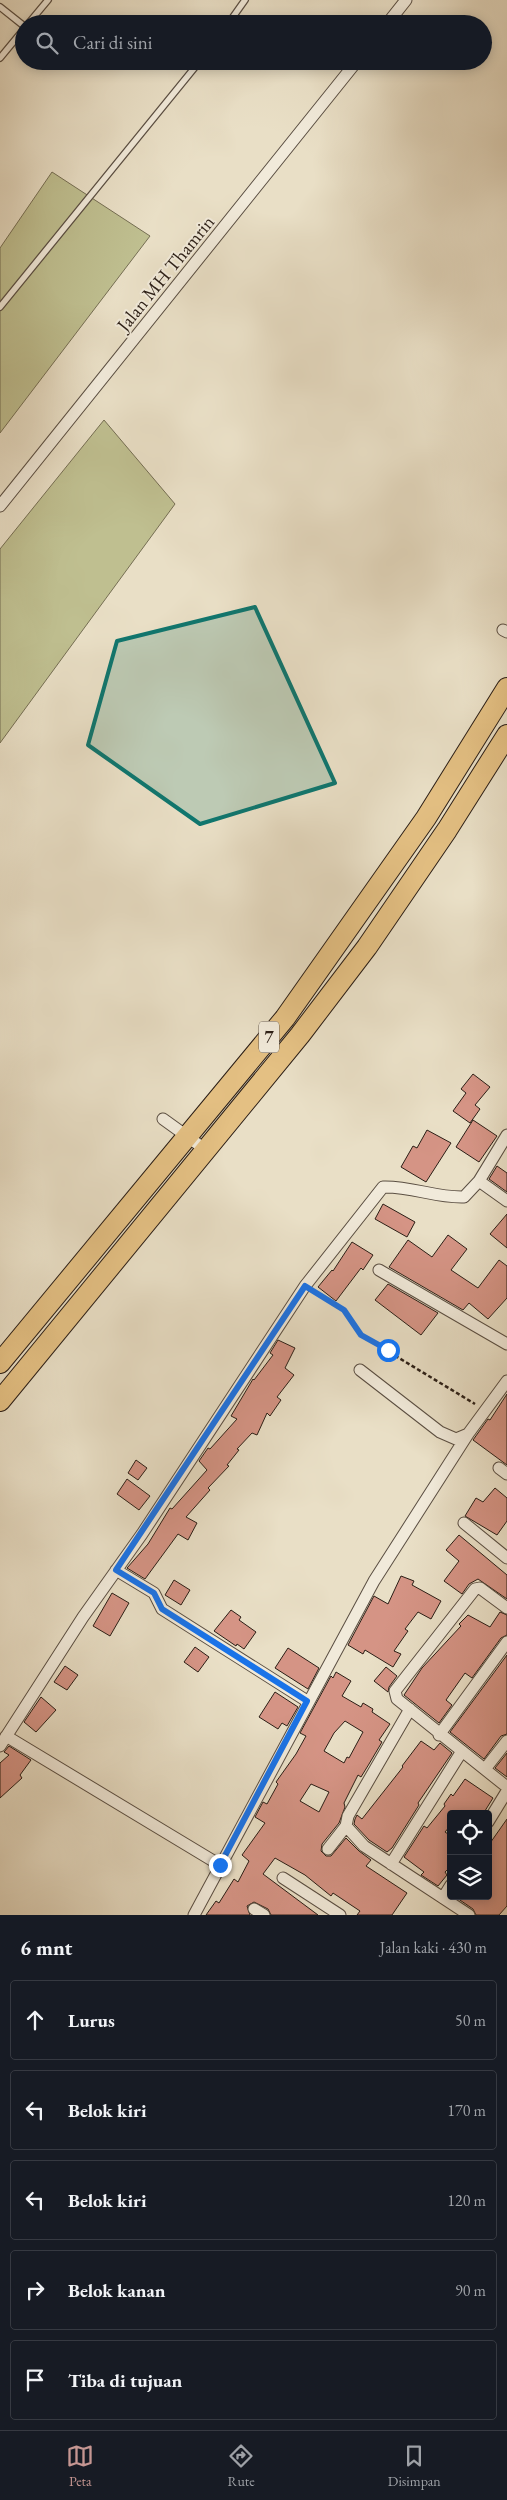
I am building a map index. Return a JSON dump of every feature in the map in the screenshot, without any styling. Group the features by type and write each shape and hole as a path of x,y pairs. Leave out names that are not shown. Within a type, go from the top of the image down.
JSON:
{"highway":[{"name":"7","path":"0,1363 285,1018 426,818 507,688"},
{"name":"7","path":"0,1401 300,1035 367,947 447,830 507,735"}],"street":[{"path":"394,15 406,0"},
{"name":"Jalan MH Thamrin","path":"0,506 350,70"},
{"path":"163,1119 206,1150"},
{"path":"220,1865 3,1741 83,1617 305,1286 383,1188 412,1188 430,1194 464,1197 479,1182 507,1135"},
{"path":"479,1182 507,1201"},
{"path":"379,1270 507,1344"},
{"path":"360,1370 440,1432 456,1440 468,1434"},
{"path":"194,1915 307,1701 347,1634 374,1580 468,1434 507,1381"},
{"path":"464,1524 507,1558"},
{"path":"116,1570 154,1593 162,1609 307,1701"},
{"path":"492,1815 507,1789 485,1769 397,1699 395,1691 398,1684 475,1589 480,1588 507,1608"},
{"path":"439,1734 507,1642"},
{"path":"328,1849 346,1826 348,1816 410,1709"},
{"path":"485,1769 507,1741"},
{"path":"392,1864 462,1751"},
{"path":"346,1826 364,1846 469,1915"},
{"path":"283,1878 340,1915"},
{"path":"443,1898 447,1892"}],"lane":[{"path":"36,15 48,0"},
{"path":"234,15 245,0"},
{"path":"0,8 15,20"},
{"path":"0,58 15,39"},
{"path":"0,307 193,70"}],"path":[{"path":"305,1286 344,1310 361,1335 486,1410"}],"highlighted area":[{"path":"255,607 335,783 200,824 88,745 117,641"}],"green space":[{"path":"52,172 150,236 0,433 0,248"},
{"path":"104,420 175,504 0,743 0,549"}],"building":[{"path":"473,1074 490,1087 475,1105 480,1109 470,1123 453,1111 466,1093 461,1089"},
{"path":"473,1120 497,1136 479,1162 456,1147"},
{"path":"427,1130 451,1143 426,1182 401,1167 413,1146 417,1148"},
{"path":"497,1166 507,1173 507,1192 489,1179"},
{"path":"383,1204 415,1222 407,1237 375,1219"},
{"path":"507,1214 507,1248 490,1234"},
{"path":"448,1235 467,1249 451,1270 478,1288 499,1260 507,1266 507,1298 488,1319 469,1303 463,1310 389,1267 408,1240 432,1257"},
{"path":"352,1242 373,1255 363,1270 361,1268 336,1301 318,1287 333,1271"},
{"path":"388,1284 438,1313 421,1335 375,1300"},
{"path":"278,1340 295,1348 285,1368 294,1375 277,1397 281,1400 270,1416 267,1413 257,1435 252,1433 237,1449 239,1450 227,1465 229,1466 208,1488 210,1490 186,1517 197,1523 188,1540 178,1534 145,1579 127,1568 148,1544 170,1508 172,1509 207,1470 199,1461 208,1448 210,1449 237,1419 231,1416 253,1379 273,1355 270,1353"},
{"path":"507,1394 507,1465 473,1440 488,1419 490,1420"},
{"path":"136,1460 147,1468 138,1480 128,1473"},
{"path":"127,1479 150,1496 139,1510 117,1494"},
{"path":"495,1488 507,1498 507,1521 497,1535 465,1516 476,1498 483,1502"},
{"path":"459,1535 507,1575 507,1599 478,1579 469,1584 462,1594 444,1581 459,1561 446,1550"},
{"path":"401,1576 414,1581 412,1585 441,1601 431,1619 418,1612 405,1629 408,1631 394,1651 401,1654 393,1667 365,1650 363,1654 348,1645 374,1596 388,1604"},
{"path":"174,1580 190,1590 181,1605 165,1595"},
{"path":"112,1593 129,1603 110,1636 93,1626"},
{"path":"231,1610 241,1617 239,1620 256,1632 244,1649 237,1644 236,1646 214,1631"},
{"path":"500,1612 507,1615 507,1635 501,1638 472,1678 465,1673 446,1700 452,1705 439,1723 404,1695 422,1668 461,1626 459,1624 468,1615 490,1627"},
{"path":"195,1647 209,1657 198,1672 184,1662"},
{"path":"288,1648 319,1668 308,1689 275,1668"},
{"path":"507,1655 507,1734 501,1736 484,1759 450,1732"},
{"path":"65,1666 78,1675 67,1690 54,1682"},
{"path":"386,1667 397,1676 389,1687 388,1692 374,1681"},
{"path":"336,1672 351,1681 342,1696 361,1707 363,1703 373,1709 372,1712 390,1724 379,1740 382,1742 361,1777 358,1775 344,1803 345,1807 339,1823 322,1844 321,1851 326,1856 331,1856 346,1838 371,1860 366,1866 407,1893 392,1915 357,1915 360,1911 333,1893 331,1896 305,1875 275,1858 263,1874 318,1915 271,1915 268,1909 254,1902 247,1906 250,1915 206,1915 216,1901 219,1903 234,1879 238,1882 249,1861 242,1855 265,1823 255,1817 263,1802 267,1804 278,1784 276,1782 296,1754 306,1736 300,1733 331,1676 333,1678","holes":["345,1721 363,1732 349,1758 347,1757 344,1763 324,1751 334,1733","311,1784 329,1792 319,1812 300,1801"]},
{"path":"275,1692 298,1707 287,1726 282,1723 278,1729 259,1717"},
{"path":"41,1697 56,1710 36,1732 24,1722"},
{"path":"421,1741 434,1750 440,1743 452,1753 418,1803 419,1805 392,1848 387,1852 369,1840 354,1824 355,1819 357,1815 362,1819"},
{"path":"9,1746 31,1760 20,1775 22,1778 0,1798 0,1763 9,1755 4,1752"},
{"path":"507,1753 507,1777 495,1768"},
{"path":"465,1779 493,1798 486,1810 447,1810 447,1830 445,1832 447,1833 447,1870 445,1872 447,1875 438,1886 421,1875 424,1872 404,1857 424,1826 427,1828 445,1806 444,1804 451,1794 453,1796"},
{"path":"507,1819 507,1906 499,1915 476,1915 473,1909 460,1900 492,1900 492,1840"}],"route":[{"path":"220,1865 307,1701 162,1609 154,1593 116,1570 142,1534 305,1286 344,1310 361,1335 388,1350"}]}
